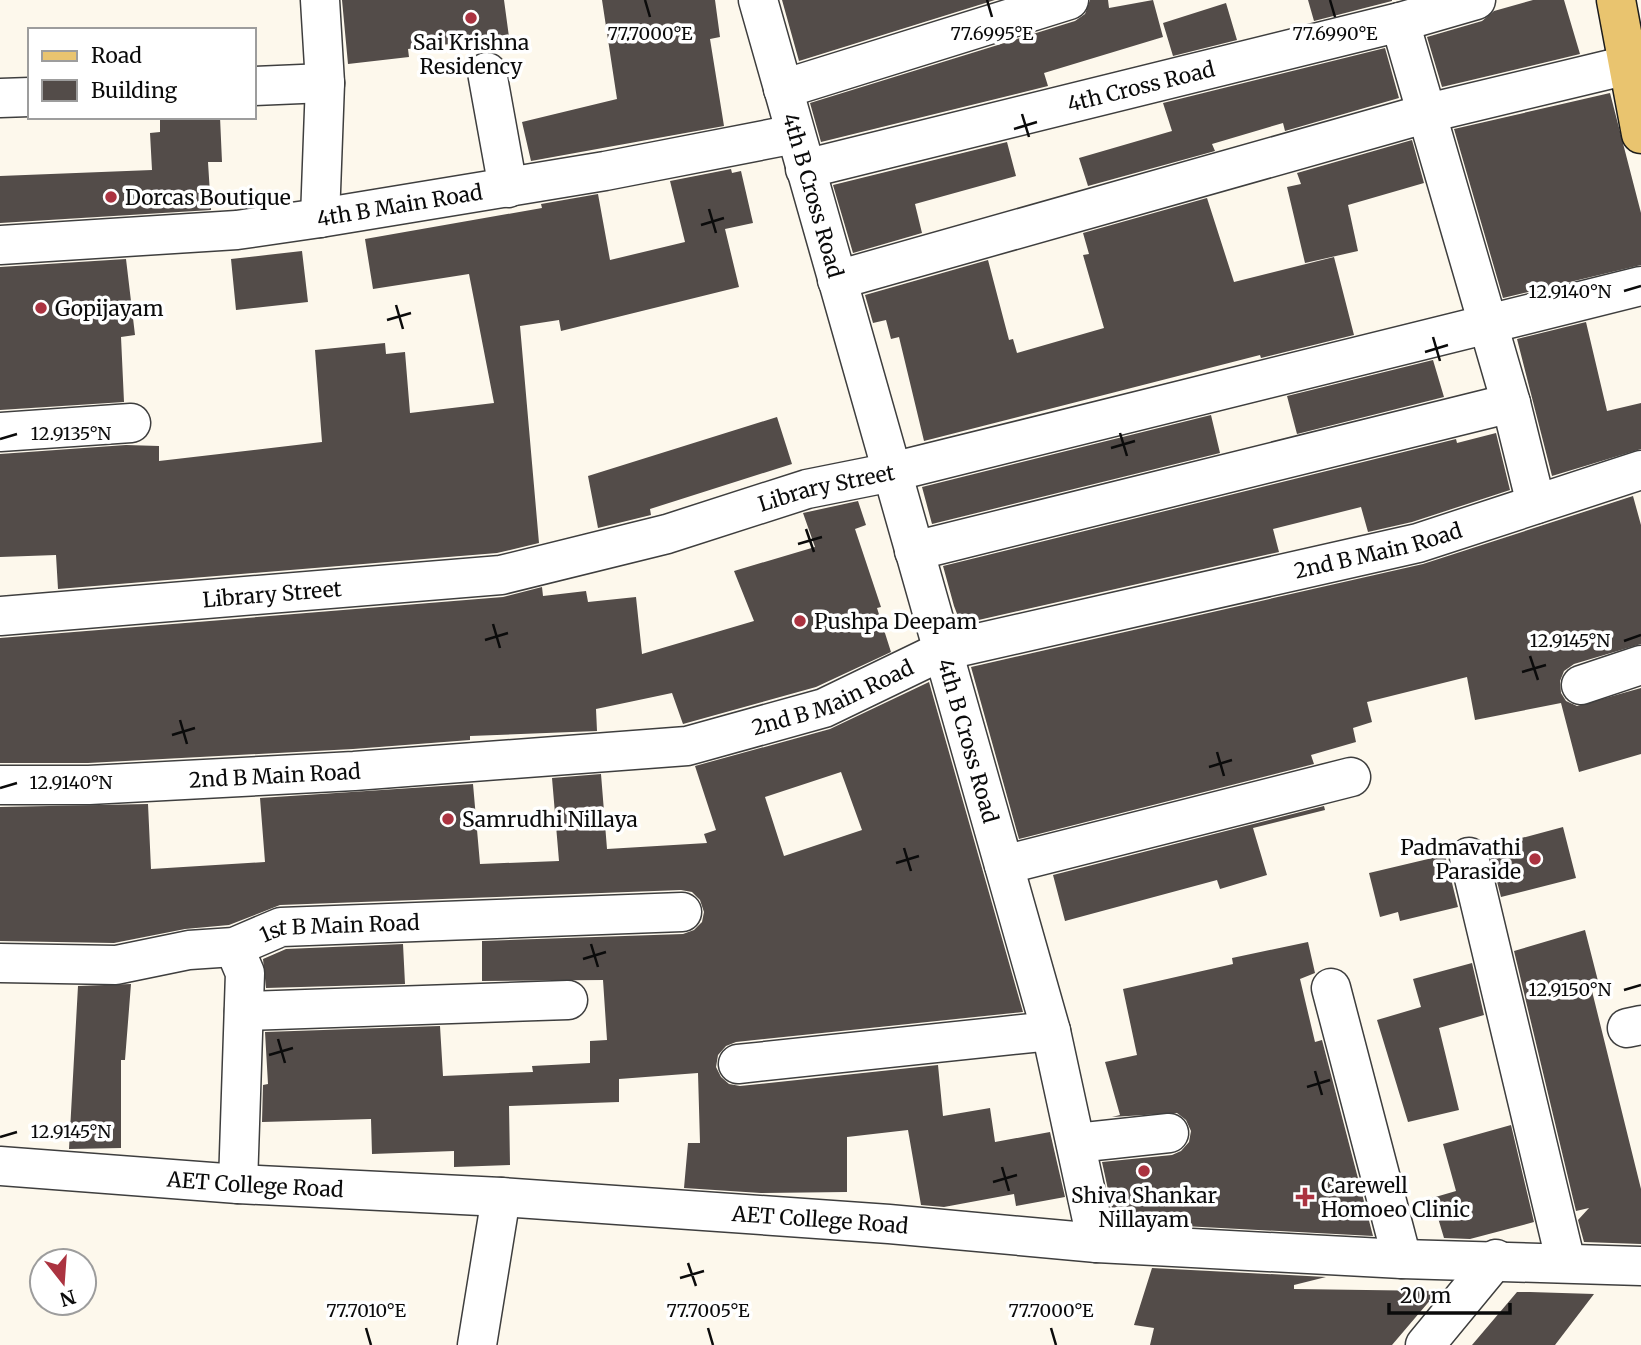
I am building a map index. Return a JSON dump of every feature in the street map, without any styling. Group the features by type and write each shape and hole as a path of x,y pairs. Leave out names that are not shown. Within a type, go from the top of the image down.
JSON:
{"main road":[{"path":"1616,0 1641,134"}],"street":[{"path":"320,0 325,83 320,218"},
{"name":"4th B Cross Road","path":"758,0 1051,1031 1097,1243"},
{"path":"783,89 1069,0"},
{"name":"4th Cross Road","path":"800,152 1400,22 1476,0"},
{"path":"1400,22 1511,403 1536,504"},
{"path":"837,280 1428,113 1628,65"},
{"path":"486,72 508,188"},
{"path":"256,86 325,83"},
{"path":"0,98 28,97"},
{"name":"4th B Main Road","path":"0,245 237,230 508,188 800,152"},
{"name":"Library Street","path":"0,616 501,575 667,534 807,489 892,472 1641,286"},
{"path":"914,551 1511,403"},
{"path":"0,432 131,423"},
{"name":"2nd B Main Road","path":"0,785 89,785 354,771 687,746 824,708 942,651 1418,543 1641,470"},
{"path":"1581,685 1641,665"},
{"path":"1004,865 1351,776"},
{"path":"1469,857 1566,1263"},
{"name":"1st B Main Road","path":"0,963 116,965 188,950 234,947 281,927 682,912"},
{"path":"234,947 245,973 238,1184"},
{"path":"1331,988 1402,1259"},
{"path":"244,1012 568,1000"},
{"path":"738,1064 1051,1031"},
{"path":"1076,1143 1169,1133"},
{"name":"AET College Road","path":"0,1166 238,1184 501,1197 1097,1243 1402,1259 1496,1259 1641,1266"},
{"path":"477,1345 501,1197"},
{"path":"1425,1345 1496,1259"}],"building":[{"path":"342,0 504,0 509,37 408,49 409,57 348,64"},
{"path":"602,0 715,0 720,37 710,39 724,126 531,161 522,122 617,99"},
{"path":"782,0 995,0 799,61"},
{"path":"1090,0 1108,0 1109,8 1153,0 1163,37 1044,73 1048,86 821,142 810,103 1075,21 1085,14"},
{"path":"1308,0 1392,0 1392,1 1314,21"},
{"path":"1533,0 1564,0 1580,54 1442,87 1427,37 1482,21 1494,11"},
{"path":"1226,3 1237,40 1173,56 1163,23"},
{"path":"1385,48 1399,98 1285,131 1283,123 1212,144 1215,151 1088,186 1079,158 1172,131 1163,103"},
{"path":"1610,93 1641,213 1641,265 1503,298 1454,129"},
{"path":"160,119 220,119 222,162 208,162 211,210 0,223 0,176 152,170 150,133 160,132"},
{"path":"1412,140 1424,183 1348,205 1358,251 1305,263 1287,187 1301,184 1297,173"},
{"path":"1007,142 1016,176 915,204 922,233 853,253 833,185"},
{"path":"731,169 732,173 741,171 753,223 725,229 739,287 561,331 559,320 520,326 539,543 497,553 58,589 56,555 0,557 0,454 126,445 159,446 159,461 322,442 315,350 385,343 386,354 405,352 410,413 494,403 469,274 373,289 365,239 542,208 541,204 598,194 610,260 685,242 670,181"},
{"path":"1207,198 1234,282 1334,257 1354,335 1261,358 1260,355 924,441 899,337 891,339 886,320 873,323 865,295 988,260 1009,340 1013,339 1017,353 1104,328 1083,255 1089,254 1083,233"},
{"path":"302,251 308,302 236,310 231,259"},
{"path":"126,259 135,335 121,337 124,402 0,410 0,267"},
{"path":"1586,322 1607,411 1641,403 1641,449 1552,476 1517,339"},
{"path":"1433,360 1444,397 1297,434 1287,396"},
{"path":"1211,415 1220,453 932,524 922,487"},
{"path":"777,417 792,464 650,509 651,515 598,528 588,476"},
{"path":"1496,433 1510,490 1412,522 1368,532 1361,507 1273,529 1279,552 961,624 954,606 943,566 1456,439 1457,443"},
{"path":"1633,496 1641,525 1641,644 1574,664 1564,671 1560,681 1561,693 1566,701 1577,706 1641,688 1641,754 1579,772 1561,703 1475,720 1467,677 1367,702 1372,722 1353,728 1356,742 1311,755 1314,764 1019,839 971,667 1423,564"},
{"path":"858,501 866,525 855,529 881,607 877,608 891,652 816,687 683,724 672,693 596,709 597,731 470,736 470,740 353,749 88,763 0,763 0,638 503,597 542,587 543,596 586,591 588,602 636,597 642,654 754,621 734,571 815,547 803,513"},
{"path":"929,682 1023,1012 736,1042 726,1046 718,1055 716,1067 721,1077 729,1084 740,1086 938,1065 943,1116 990,1108 995,1142 1050,1132 1065,1197 1016,1206 1014,1194 944,1207 921,1205 908,1130 847,1137 847,1192 761,1193 684,1188 688,1143 700,1143 698,1073 619,1079 619,1102 509,1106 510,1165 454,1167 454,1151 372,1154 371,1119 262,1122 263,1085 268,1084 265,1032 440,1026 443,1076 533,1072 532,1066 590,1063 590,1041 607,1040 603,980 482,981 482,941 683,934 694,930 702,922 704,912 700,900 692,892 681,890 280,905 229,925 185,929 114,943 0,941 0,807 148,804 151,869 265,862 260,798 473,784 480,864 559,861 552,778 601,774 607,849 707,843 704,834 716,830 695,766 830,729","holes":["841,772 862,830 784,856 765,797"]},
{"path":"1324,806 1325,810 1253,828 1267,875 1220,889 1217,880 1065,921 1053,875"},
{"name":"Padmavathi Paraside","path":"1563,827 1576,878 1501,897 1488,847"},
{"path":"1445,855 1458,907 1400,921 1398,912 1380,917 1369,873"},
{"path":"1585,930 1598,981 1590,983 1641,1189 1641,1244 1584,1242 1578,1220 1589,1208 1576,1211 1514,951"},
{"path":"1308,942 1315,973 1300,979 1315,1042 1322,1040 1373,1236 1165,1225 1168,1217 1115,1222 1102,1162 1172,1155 1181,1151 1189,1142 1191,1131 1186,1120 1177,1113 1112,1117 1120,1115 1105,1062 1137,1055 1123,989 1233,964 1232,958"},
{"path":"403,944 405,984 266,988 263,959 286,949"},
{"path":"1472,963 1484,1015 1439,1028 1459,1110 1408,1122 1377,1020 1421,1007 1413,979"},
{"path":"131,984 125,1060 121,1060 121,1148 69,1149 78,986"},
{"path":"1511,1125 1534,1222 1470,1239 1444,1238 1432,1198 1456,1191 1443,1144"},
{"path":"1152,1268 1326,1277 1294,1285 1294,1289 1438,1291 1392,1345 1150,1345 1154,1328 1134,1325"},
{"path":"1517,1292 1594,1294 1555,1345 1472,1345"}],"place":[{"name":"Sai Krishna Residency","path":"471,18"},
{"name":"Dorcas Boutique","path":"111,197"},
{"name":"Gopijayam","path":"41,308"},
{"name":"Pushpa Deepam","path":"800,621"},
{"name":"Samrudhi Nillaya","path":"448,819"},
{"name":"Padmavathi Paraside","path":"1535,859"},
{"name":"Shiva Shankar Nillayam","path":"1144,1171"},
{"name":"Carewell Homoeo Clinic","path":"1305,1197"}]}
